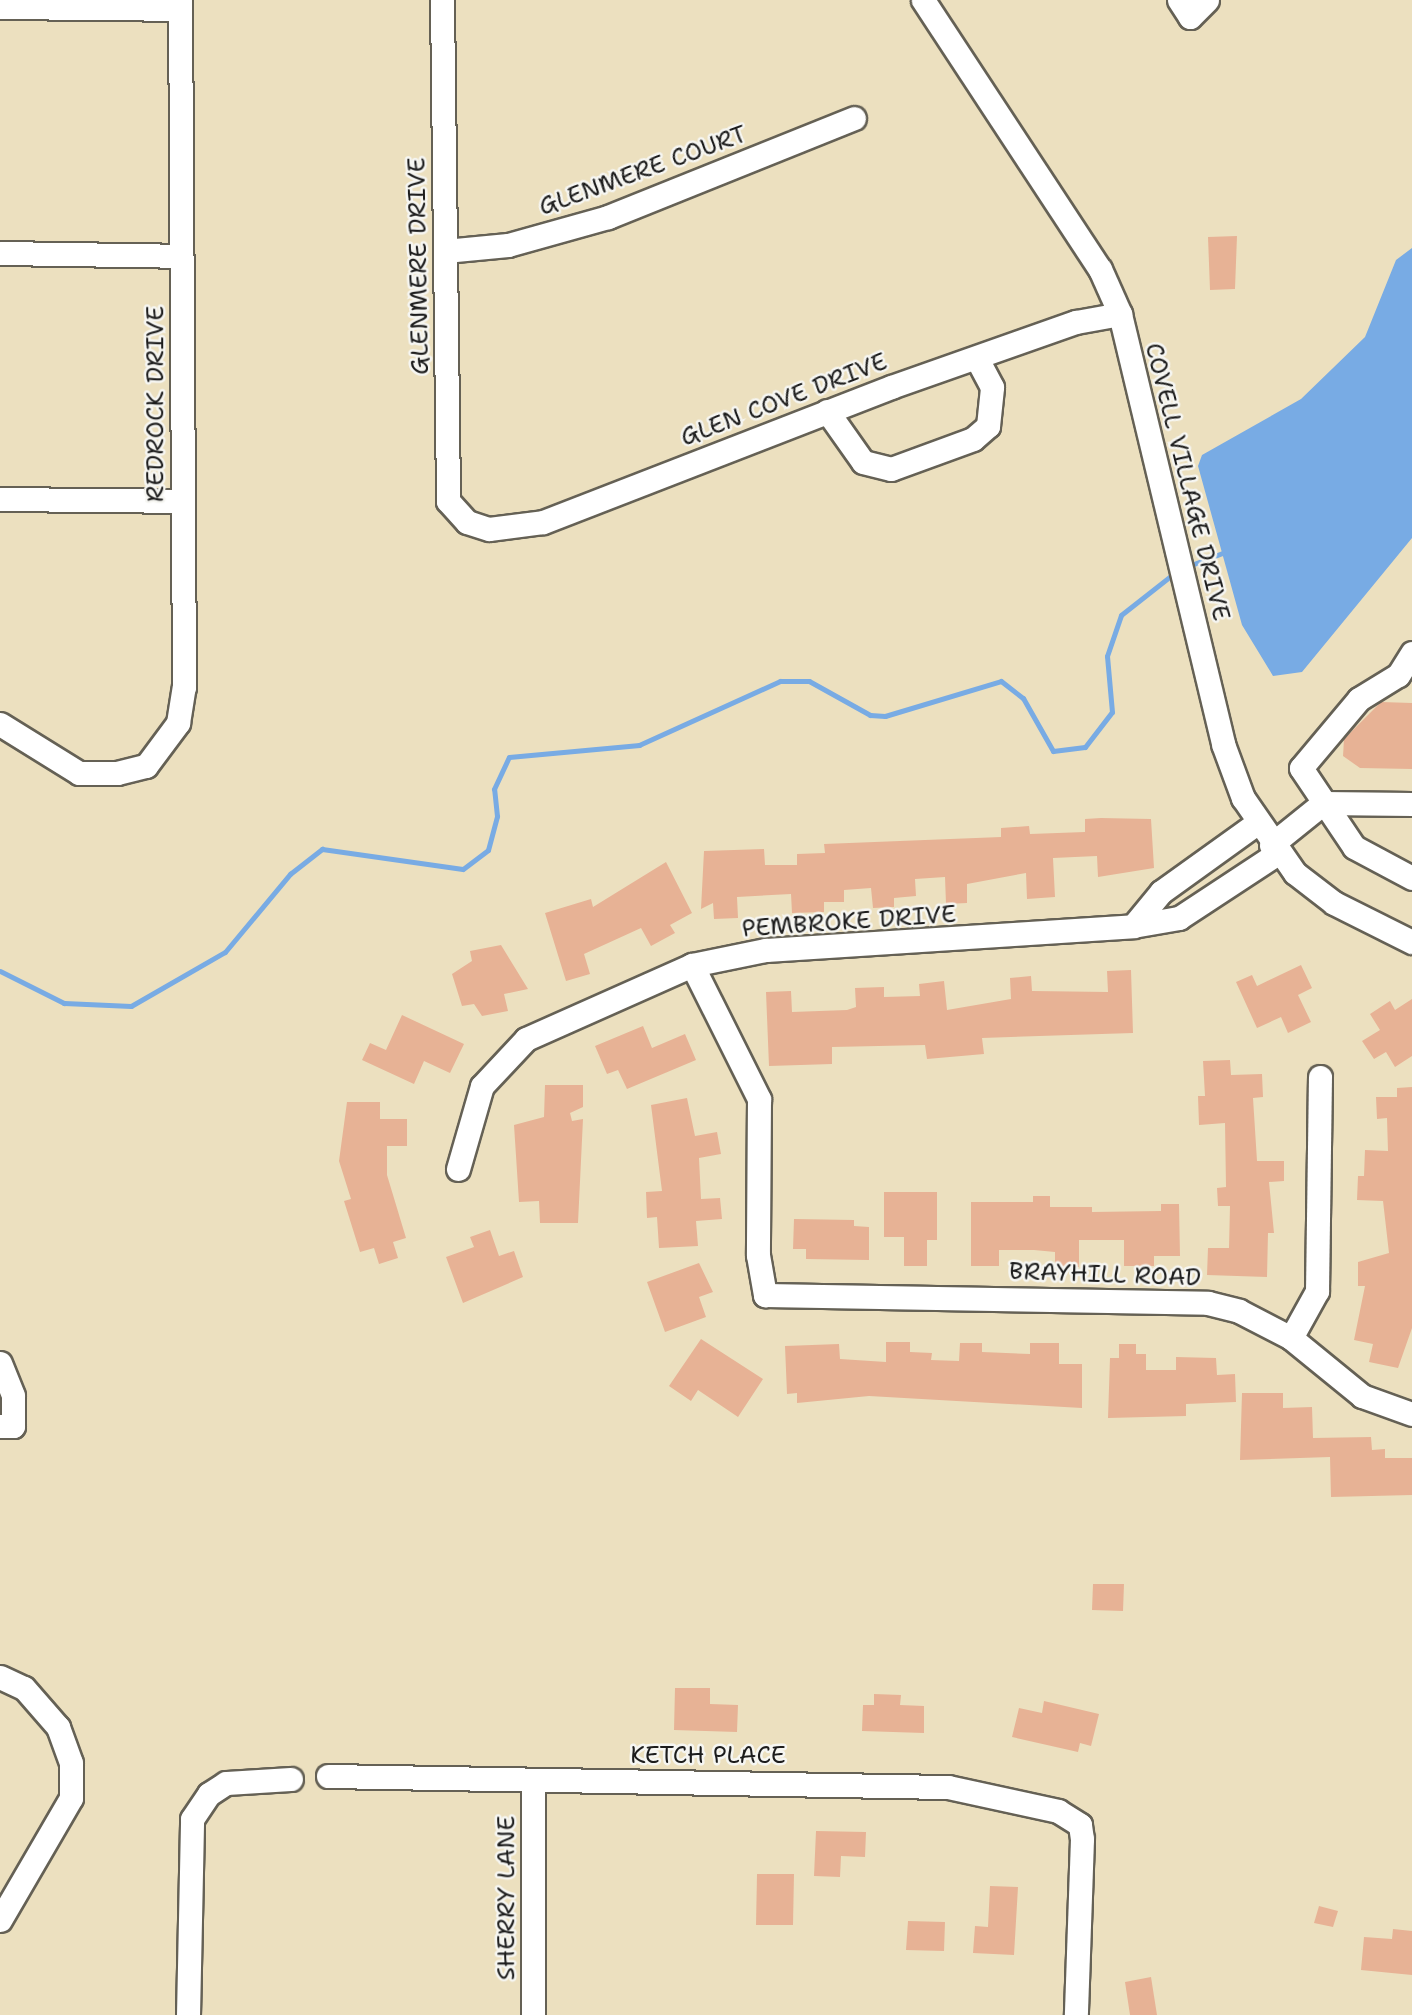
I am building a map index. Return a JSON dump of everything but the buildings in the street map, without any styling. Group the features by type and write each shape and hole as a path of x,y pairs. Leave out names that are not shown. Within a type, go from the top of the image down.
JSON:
{"street":[{"name":"GLENMERE DRIVE","path":"443,0 448,501 467,522"},
{"name":"COVELL VILLAGE DRIVE","path":"923,0 1100,269 1120,314 1223,744 1258,823 1274,849 1334,904 1412,942"},
{"path":"1179,0 1190,17 1207,0"},
{"path":"0,7 180,4"},
{"name":"REDROCK DRIVE","path":"0,724 79,773 117,773 146,766 178,723 184,687 180,4"},
{"name":"GLENMERE COURT","path":"444,251 508,245 608,217 854,118"},
{"path":"0,253 181,256"},
{"name":"GLEN COVE DRIVE","path":"467,522 512,529 543,522 827,411 977,359 1120,314"},
{"path":"827,411 863,462 891,469 973,439 988,426 992,387 977,359"},
{"path":"0,499 183,501"},
{"path":"1412,653 1405,675 1359,699 1301,768 1354,847 1412,878"},
{"path":"1323,803 1412,804"},
{"name":"PEMBROKE DRIVE","path":"458,1169 482,1086 526,1039 692,965 765,950 1133,926 1179,918 1207,904 1274,849 1323,803"},
{"path":"1133,926 1186,875 1258,823"},
{"path":"1186,875 1207,904"},
{"name":"BRAYHILL ROAD","path":"692,965 759,1099 758,1255 765,1295 1208,1303 1239,1311 1291,1338 1362,1396 1412,1415"},
{"path":"1291,1338 1317,1291 1320,1077"},
{"path":"0,1363 13,1396 7,1426"},
{"path":"0,1920 71,1798 71,1763 58,1727 24,1688 1,1677"},
{"name":"KETCH PLACE","path":"328,1776 948,1787 1058,1811 1080,1825 1076,2015"},
{"path":"188,2015 192,1819 209,1794 226,1783 291,1779"},
{"name":"SHERRY LANE","path":"533,1781 533,2015"}],"water":[{"path":"1412,248 1412,538 1302,672 1273,676 1242,625 1198,466 1202,455 1301,399 1365,337 1396,260"}],"waterway":[{"path":"1186,567 1222,553"},
{"path":"0,971 64,1003 131,1006 225,952 290,874 322,849 463,869 488,850 497,816 494,789 509,757 639,745 780,681 809,681 870,715 885,716 1001,681 1023,698 1053,751 1085,747 1112,712 1107,656 1121,615 1177,571"}]}
